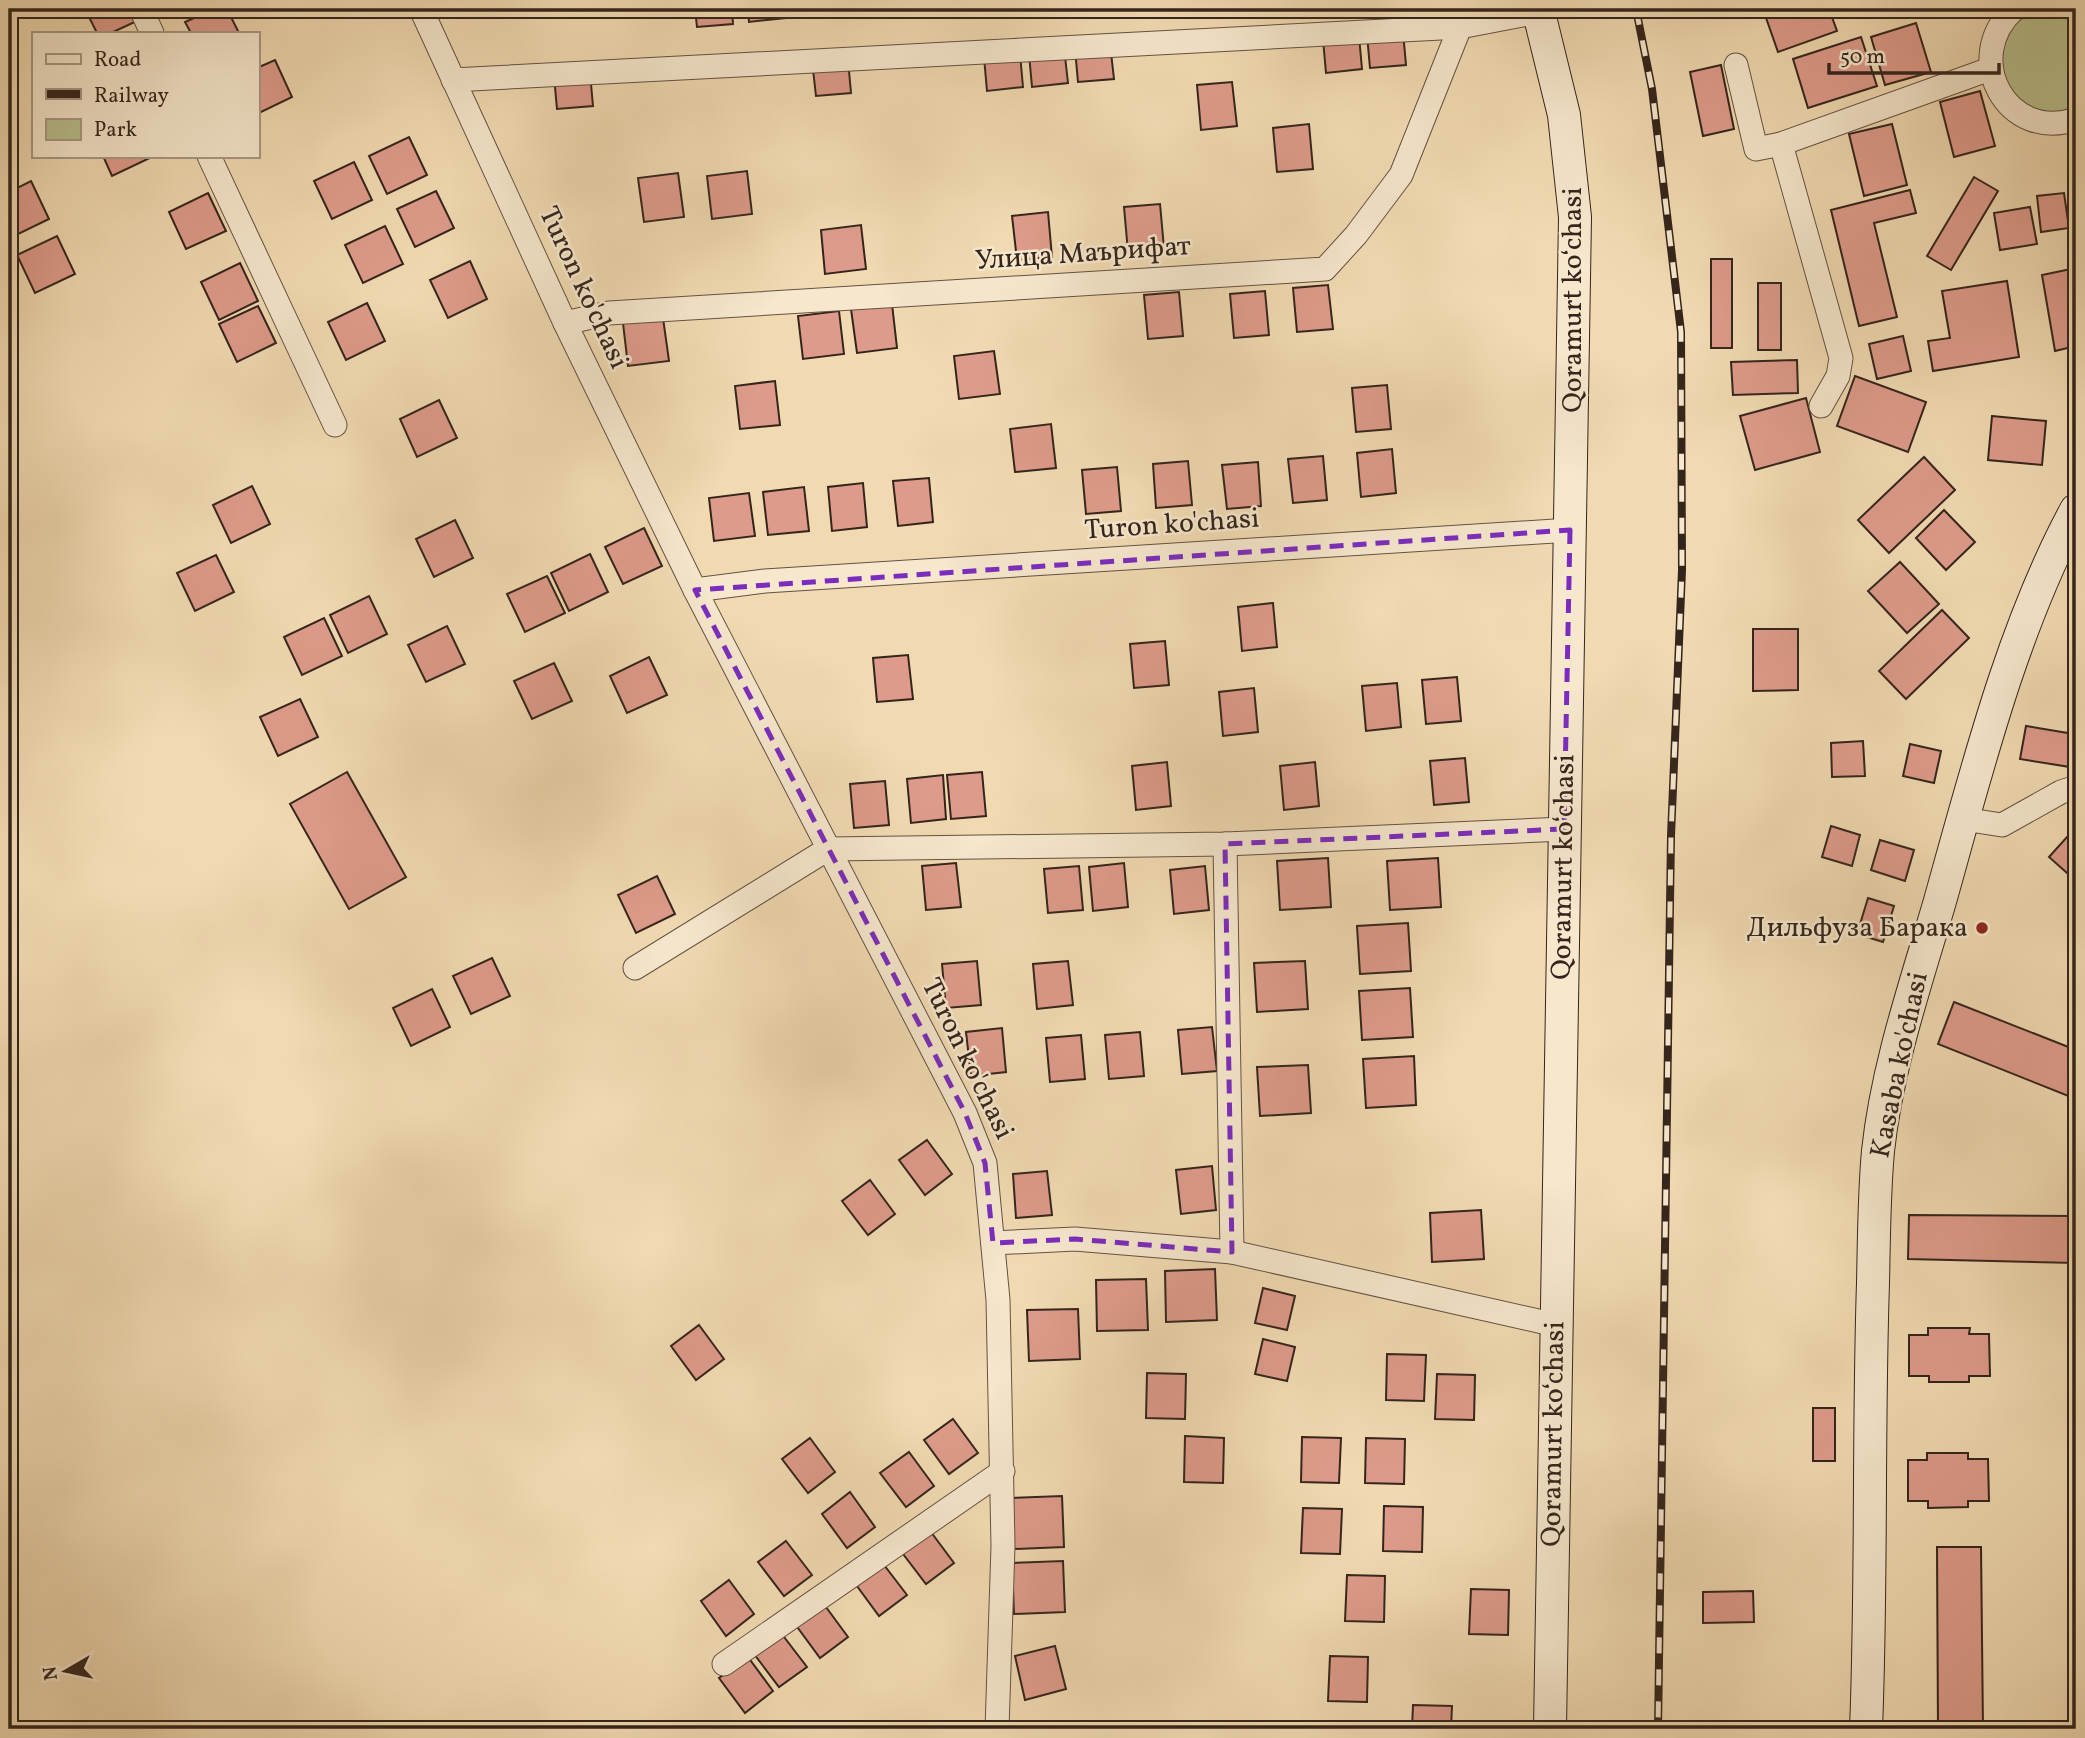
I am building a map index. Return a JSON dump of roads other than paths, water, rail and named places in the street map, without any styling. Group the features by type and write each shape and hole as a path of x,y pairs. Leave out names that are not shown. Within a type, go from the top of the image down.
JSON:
{"main road":[{"name":"Qoramurt koʻchasi","path":"1544,10 1564,115 1575,217 1549,1729"},
{"name":"Qoramurt koʻchasi","path":"1544,10 1574,113 1586,217 1585,398 1560,1729"},
{"name":"Kasaba ko'chasi","path":"1866,1729 1870,1641 1872,1308 1878,1150 1896,1058 1963,819 2019,640 2039,587 2076,510"}],"street":[{"path":"141,9 152,32"},
{"name":"Turon ko'chasi","path":"421,9 565,323 695,590 965,1113 985,1163 993,1243 1003,1471 998,1729"},
{"path":"2014,9 1995,33 1990,69 2005,99 2030,119 2052,124 2076,119"},
{"path":"453,80 1461,27 1544,10"},
{"name":"Улица Маърифат","path":"565,323 608,313 1325,269 1356,236 1401,175 1461,27"},
{"path":"1736,65 1756,149 1781,144 1990,69"},
{"path":"1781,144 1841,358 1838,376 1821,406"},
{"path":"210,158 335,425"},
{"name":"Turon ko'chasi","path":"695,590 765,581 1570,530"},
{"path":"1963,819 2002,825 2061,792 2076,787"},
{"path":"635,968 828,849 1224,844 1564,829"},
{"path":"1224,844 1232,1252"},
{"path":"993,1243 1075,1239 1232,1252 1556,1325"},
{"path":"724,1664 1003,1471"}],"railway":[{"path":"1636,9 1652,89 1681,332 1682,570 1671,836 1658,1729"}],"place":[{"name":"Дильфуза Барака","path":"1982,928"}]}
